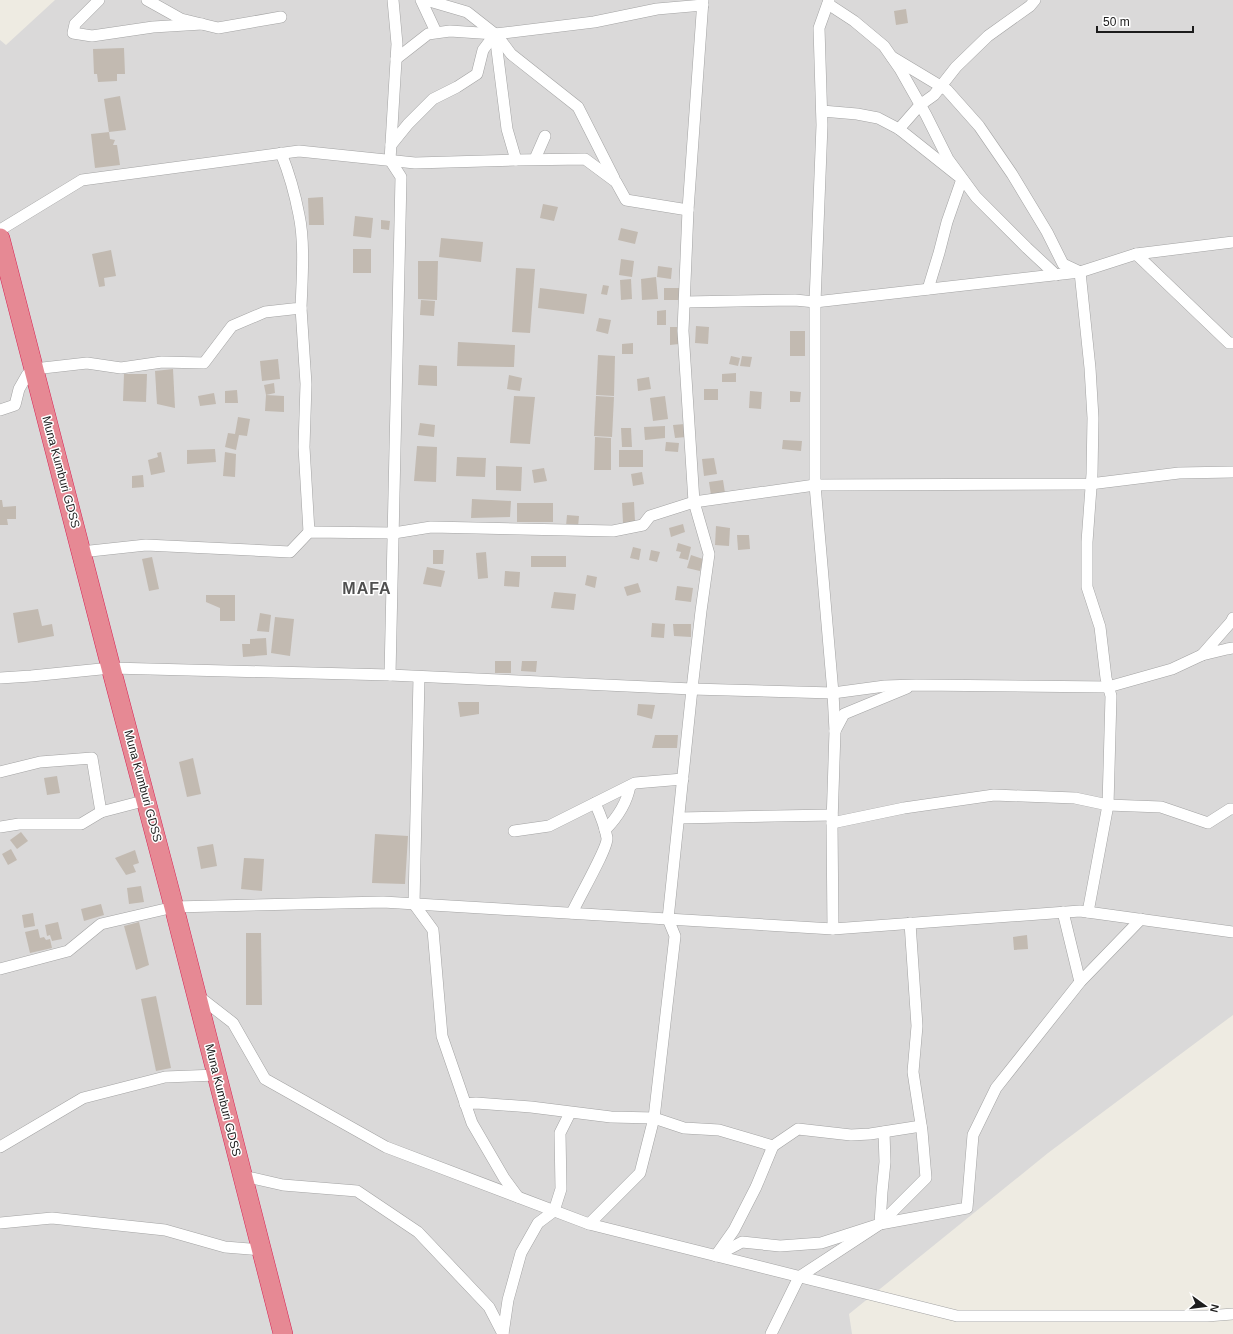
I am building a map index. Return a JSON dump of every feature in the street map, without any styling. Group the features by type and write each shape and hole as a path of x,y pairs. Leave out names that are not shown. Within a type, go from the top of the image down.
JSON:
{"highway":[{"name":"Muna Kumburi GDSS","path":"0,238 197,994 283,1334"}],"street":[{"path":"100,0 75,24 73,34 92,36 153,27 202,24"},
{"path":"147,0 181,19 218,28 281,17"},
{"path":"390,675 401,177 390,160 397,44 393,0"},
{"path":"421,0 436,32"},
{"path":"426,0 467,12 495,34 511,54 578,107 626,200 688,210"},
{"path":"899,129 920,105 934,95 956,67 988,36 1030,6 1035,0"},
{"path":"396,59 428,34 436,32 450,31 495,34 594,22 657,9 703,2 688,210 683,331 694,502 709,554 700,611 668,919 675,936 654,1118 640,1173 589,1224"},
{"path":"833,929 832,819 835,731 815,485 815,302 822,111 819,28 828,2 884,46 920,105 948,159 962,179 976,197 1056,275"},
{"path":"391,145 408,124 433,99 477,74 482,50 495,34"},
{"path":"495,34 507,129 516,160"},
{"path":"892,57 947,90 979,126 1012,174 1047,232 1063,264 1080,272"},
{"path":"822,111 857,114 878,118 899,129 962,179"},
{"path":"535,159 545,136"},
{"path":"0,230 82,180 299,150 415,163 585,158 616,182"},
{"path":"81,552 146,544 290,552 309,532 304,447 306,384 301,308 302,252 300,216 289,173 281,153"},
{"path":"928,289 947,222 962,179"},
{"path":"685,302 795,300 815,302 1080,272 1136,254 1233,242"},
{"path":"1136,254 1229,344 1233,343"},
{"path":"1080,272 1093,411 1087,542 1087,587 1100,626 1108,687 1111,696 1108,805 1088,912"},
{"path":"0,410 16,405 19,389 27,375 34,369 87,363 121,368 162,362 204,363 232,326 265,312 301,308"},
{"path":"309,532 394,533 431,527 613,531 644,525 650,516 694,502 815,485 1090,484 1179,473 1231,474"},
{"path":"1202,655 1233,618"},
{"path":"0,678 111,668 390,675 692,689 833,693 885,686 916,684 1108,687 1172,669 1202,655 1227,648 1233,648"},
{"path":"419,677 414,904 433,930 442,1036 465,1104 472,1123 504,1178 518,1197"},
{"path":"835,731 844,714 916,684"},
{"path":"0,772 40,762 92,758 101,812"},
{"path":"514,831 549,826 635,783 683,779"},
{"path":"605,830 614,821 628,796 630,786"},
{"path":"679,818 832,819 994,795 1075,798 1108,805 1161,807 1208,824 1230,809 1233,809"},
{"path":"0,827 19,824 81,824 101,812 146,800"},
{"path":"572,913 600,859 607,840 595,803"},
{"path":"0,969 68,951 101,924 174,907 383,902 833,929 1080,911 1233,932"},
{"path":"1063,912 1080,982"},
{"path":"716,1256 742,1242 780,1246 821,1244 880,1224 967,1208 973,1135 996,1088 1080,982 1141,919"},
{"path":"771,1334 799,1277 880,1224 926,1178 921,1126 912,1072 917,1026 910,923"},
{"path":"197,994 233,1023 265,1078 386,1146 589,1224 957,1316 1207,1316 1233,1314"},
{"path":"0,1147 83,1098 165,1077 217,1075"},
{"path":"465,1104 476,1103 532,1107 611,1117 654,1118 684,1128 719,1130 773,1146"},
{"path":"503,1334 508,1300 521,1253 538,1223 554,1211 561,1189 560,1132 570,1113"},
{"path":"716,1256 734,1230 750,1199 773,1146 798,1129 851,1135 884,1132 921,1126"},
{"path":"880,1224 885,1162 884,1132"},
{"path":"243,1176 283,1185 357,1191 418,1232 489,1307 503,1334"},
{"path":"0,1223 52,1218 166,1230 225,1247 262,1250"}],"shaded area":[{"path":"55,0 1233,0 1233,1015 1048,1153 849,1314 852,1334 0,1334 0,40 6,45"}],"building":[{"path":"906,9 908,23 896,25 894,11"},
{"path":"124,48 125,74 117,74 117,81 98,82 97,74 94,74 93,49"},
{"path":"120,96 126,130 109,132 104,99"},
{"path":"109,132 110,139 115,140 113,145 117,145 120,165 95,168 91,134"},
{"path":"323,197 324,225 309,225 308,198"},
{"path":"543,204 558,207 554,221 540,218"},
{"path":"355,216 373,218 371,238 353,236"},
{"path":"381,220 390,221 389,230 381,229"},
{"path":"621,228 638,232 635,244 618,240"},
{"path":"441,238 483,242 481,262 439,257"},
{"path":"353,249 371,249 371,273 353,273"},
{"path":"111,250 116,276 104,278 105,286 99,287 92,254"},
{"path":"621,259 634,261 632,277 619,275"},
{"path":"418,261 438,261 437,300 418,299"},
{"path":"658,266 672,268 671,279 657,277"},
{"path":"516,268 535,269 530,333 512,332"},
{"path":"656,277 658,299 642,300 641,279"},
{"path":"631,279 632,299 621,300 620,280"},
{"path":"603,285 609,286 607,295 601,294"},
{"path":"540,288 587,294 584,314 538,308"},
{"path":"664,288 682,288 682,300 664,300"},
{"path":"421,300 435,301 434,316 420,315"},
{"path":"666,310 666,325 657,325 657,311"},
{"path":"599,318 611,320 608,334 596,331"},
{"path":"696,326 709,327 708,344 695,343"},
{"path":"670,327 679,327 679,344 670,345"},
{"path":"790,331 805,331 805,356 790,356"},
{"path":"458,342 515,345 514,367 457,366"},
{"path":"633,343 633,354 622,354 622,344"},
{"path":"598,355 615,356 614,396 596,395"},
{"path":"731,356 740,358 738,366 729,364"},
{"path":"742,356 752,357 750,367 740,366"},
{"path":"278,359 280,379 262,381 260,361"},
{"path":"419,365 437,366 437,386 418,385"},
{"path":"173,369 175,408 157,404 155,371"},
{"path":"736,373 736,382 722,382 722,374"},
{"path":"124,374 147,374 146,402 123,401"},
{"path":"509,375 522,378 520,391 507,389"},
{"path":"649,377 651,389 638,391 637,379"},
{"path":"274,383 275,393 266,395 264,385"},
{"path":"704,389 718,389 718,400 704,400"},
{"path":"237,390 238,403 225,403 225,391"},
{"path":"750,391 762,392 761,409 749,408"},
{"path":"790,391 801,392 800,402 790,402"},
{"path":"214,393 216,404 200,406 198,396"},
{"path":"266,395 284,396 284,412 265,411"},
{"path":"514,396 535,397 530,444 510,443"},
{"path":"596,396 614,397 612,437 594,436"},
{"path":"665,396 668,419 653,421 650,398"},
{"path":"238,417 250,419 247,436 239,435 236,450 225,447 228,433 235,434"},
{"path":"420,423 435,425 434,437 418,435"},
{"path":"685,424 686,437 675,438 673,425"},
{"path":"665,426 665,438 645,440 644,427"},
{"path":"621,428 631,428 632,447 622,447"},
{"path":"595,437 611,438 611,470 594,470"},
{"path":"783,440 802,441 801,451 782,449"},
{"path":"666,442 679,443 678,452 665,451"},
{"path":"417,446 437,447 436,482 414,481"},
{"path":"215,449 216,462 187,464 187,450"},
{"path":"619,450 643,450 643,467 619,467"},
{"path":"161,452 165,472 151,475 148,460 158,457 157,453"},
{"path":"225,452 236,454 235,477 223,476"},
{"path":"457,457 486,458 485,477 456,476"},
{"path":"714,458 717,474 704,476 702,459"},
{"path":"496,466 522,467 521,491 496,490"},
{"path":"544,468 547,481 534,483 532,470"},
{"path":"642,472 644,484 633,486 631,474"},
{"path":"143,475 144,487 132,488 132,476"},
{"path":"723,480 725,493 711,495 709,482"},
{"path":"472,499 511,501 510,517 471,518"},
{"path":"0,500 2,500 3,507 16,506 16,519 7,519 8,525 0,525"},
{"path":"634,502 635,522 623,523 622,503"},
{"path":"517,503 553,503 553,522 517,522"},
{"path":"567,515 579,516 578,527 566,526"},
{"path":"683,524 685,532 671,537 669,528"},
{"path":"716,526 730,528 729,546 715,545"},
{"path":"737,535 749,535 750,549 738,550"},
{"path":"678,543 691,547 688,560 679,558 681,552 676,551"},
{"path":"633,547 641,549 639,560 630,558"},
{"path":"433,550 444,550 443,564 433,564"},
{"path":"651,550 660,552 657,562 649,560"},
{"path":"486,552 488,578 478,579 476,553"},
{"path":"691,555 703,559 700,571 687,568"},
{"path":"531,556 566,556 566,567 531,567"},
{"path":"152,557 159,589 149,591 142,559"},
{"path":"427,567 445,571 441,587 423,584"},
{"path":"505,571 520,572 519,587 504,586"},
{"path":"587,575 597,577 595,588 585,585"},
{"path":"638,583 641,592 627,596 624,587"},
{"path":"677,586 693,588 691,602 675,600"},
{"path":"554,592 576,594 574,610 551,608"},
{"path":"206,595 235,595 235,621 220,621 220,608 206,602"},
{"path":"38,609 42,626 52,624 54,636 18,643 13,613"},
{"path":"260,613 271,615 269,632 257,631"},
{"path":"275,617 294,619 290,656 271,653"},
{"path":"652,623 665,624 664,638 651,637"},
{"path":"673,624 691,624 691,637 674,636"},
{"path":"266,638 267,655 243,657 242,644 250,644 250,639"},
{"path":"495,661 511,661 511,673 495,673"},
{"path":"522,661 537,661 536,672 521,671"},
{"path":"458,702 479,702 479,714 460,717"},
{"path":"638,704 655,705 652,719 637,715"},
{"path":"655,735 678,735 677,748 652,748"},
{"path":"193,758 201,794 187,797 179,762"},
{"path":"57,776 60,793 47,795 44,778"},
{"path":"21,832 28,841 17,849 10,840"},
{"path":"375,834 408,836 405,884 372,883"},
{"path":"213,844 217,866 201,869 197,847"},
{"path":"11,849 17,860 8,865 2,854"},
{"path":"135,850 139,863 133,865 136,872 126,875 115,858"},
{"path":"244,858 264,859 262,891 241,889"},
{"path":"141,886 144,902 129,904 127,888"},
{"path":"101,904 104,915 84,921 81,909"},
{"path":"33,913 35,926 24,928 22,915"},
{"path":"58,922 62,939 52,941 50,935 47,936 45,925"},
{"path":"139,922 149,965 136,970 124,926"},
{"path":"38,929 40,938 44,937 46,940 50,939 52,948 30,953 25,932"},
{"path":"246,933 261,933 262,1005 246,1005"},
{"path":"1027,935 1028,949 1014,950 1013,937"},
{"path":"156,996 171,1068 156,1071 141,999"}],"district":[{"name":"MAFA","path":"367,588"}]}
